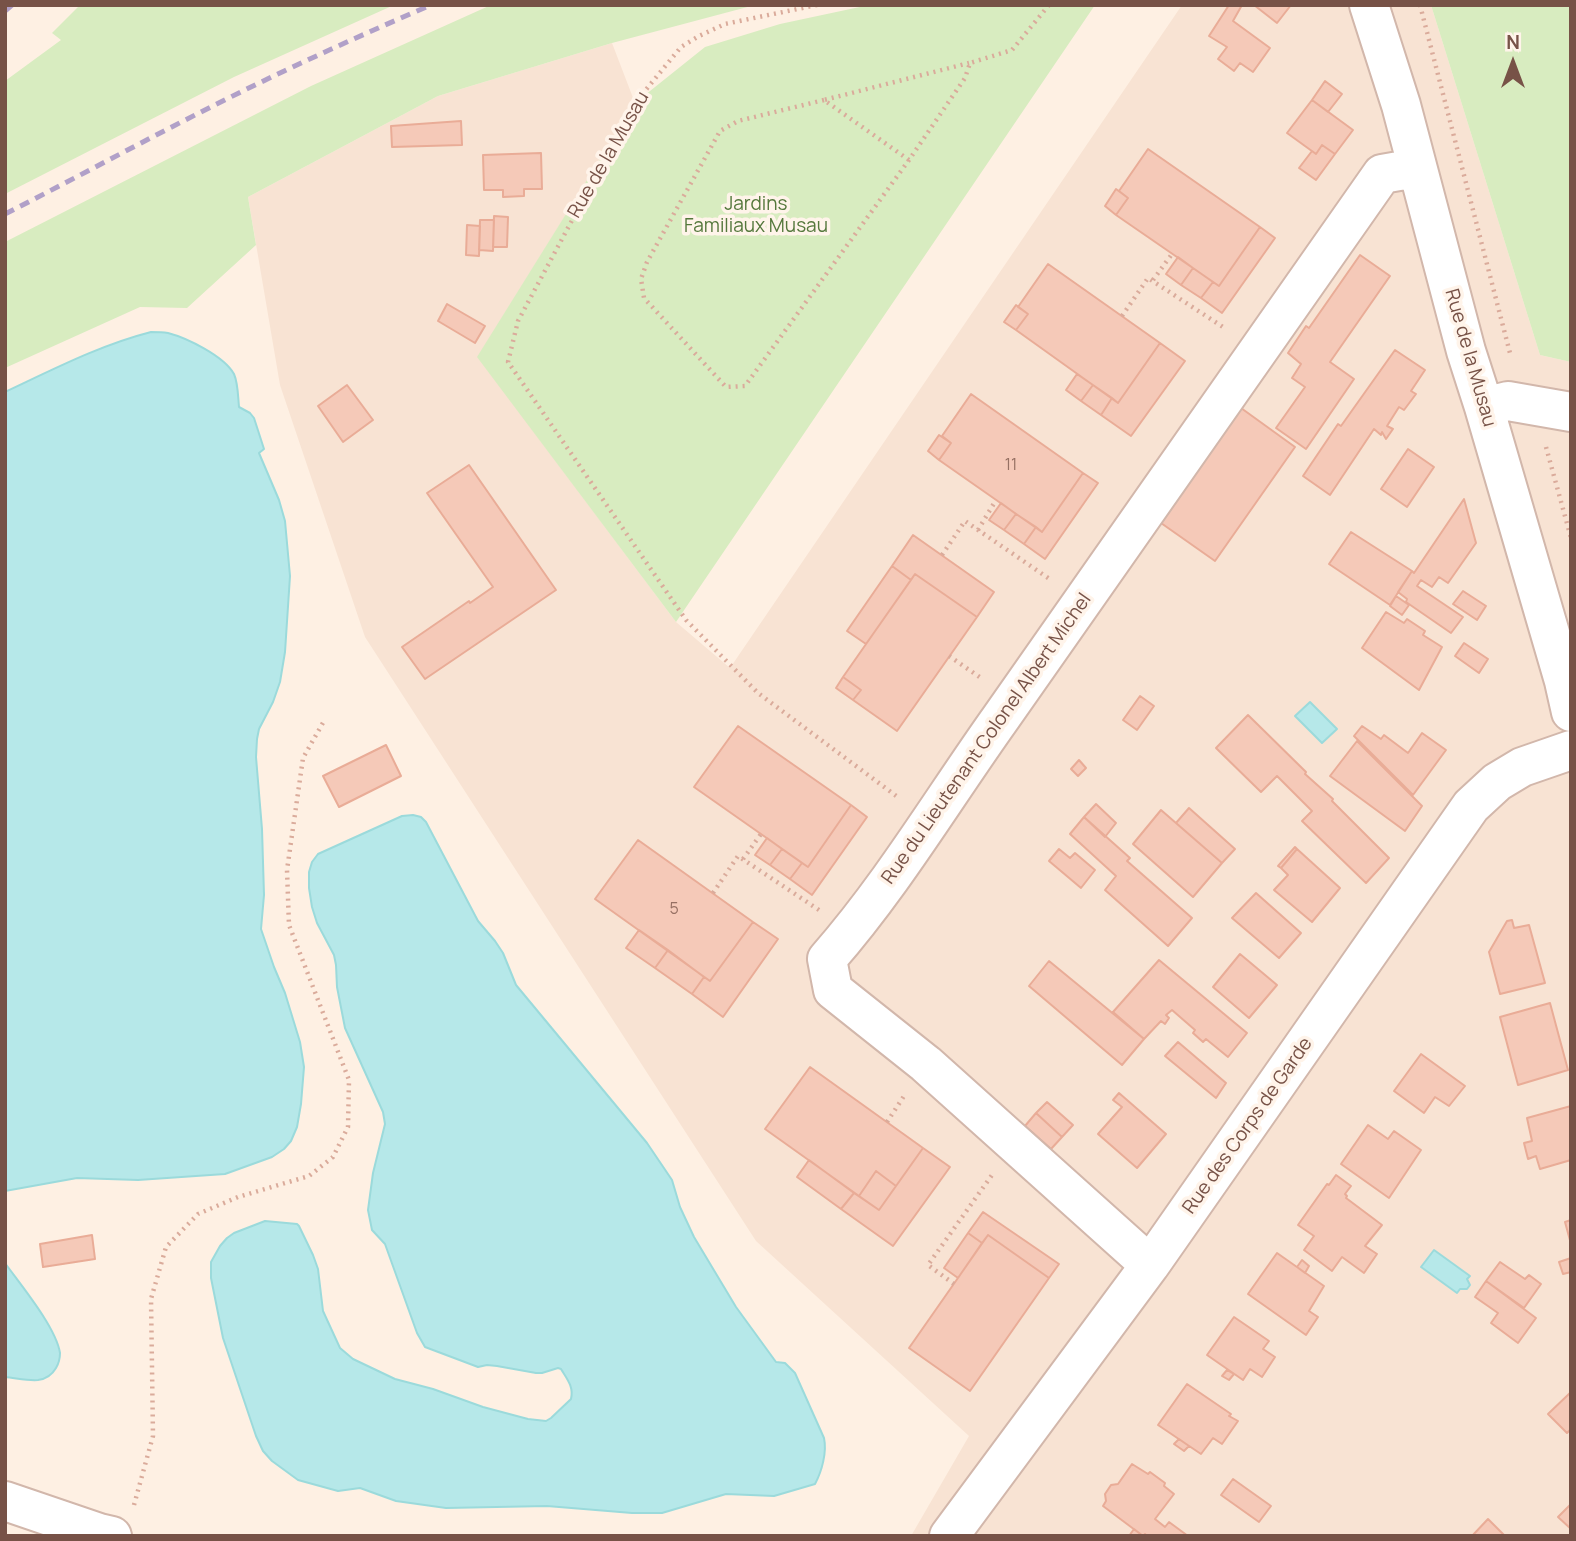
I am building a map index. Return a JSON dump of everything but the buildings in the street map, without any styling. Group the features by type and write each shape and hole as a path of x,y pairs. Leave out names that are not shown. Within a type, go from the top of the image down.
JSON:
{"street":[{"name":"Rue de la Musau","path":"1369,5 1401,105 1466,351 1571,712"},
{"name":"Rue du Lieutenant Colonel Albert Michel","path":"1150,1265 926,1064 833,990 827,959 851,932 931,821 1382,174 1416,168"},
{"path":"1484,407 1508,401 1571,412"},
{"name":"Rue des Corps de Garde","path":"949,1536 1150,1265 1471,807 1497,782 1522,767 1571,750"},
{"path":"5,1501 99,1533 122,1523"}],"path":[{"name":"Rue de la Musau","path":"817,5 725,24 681,47 635,103 518,321 508,362 686,620 758,693 931,821"},
{"path":"970,63 965,78 909,160 745,386 726,387 644,298 641,279 647,262 720,131 738,121 1012,50 1049,5"},
{"path":"1420,5 1508,342"},
{"path":"824,100 909,160"},
{"path":"1153,281 1172,254"},
{"path":"1122,316 1148,278 1259,351"},
{"path":"1545,444 1571,538"},
{"path":"978,530 996,500"},
{"path":"942,555 965,521 1083,603"},
{"path":"122,1523 153,1436 151,1299 166,1247 198,1214 238,1197 309,1176 333,1157 348,1127 348,1080 289,925 287,870 303,758 324,722"},
{"path":"743,859 761,834"},
{"path":"713,893 738,856 851,932"},
{"path":"954,1284 928,1265 1015,1143"}],"shaded area":[{"path":"1182,5 1431,5 1540,355 1571,362 1571,1536 911,1536 969,1436 756,1241 365,637 280,385 248,197 438,96 612,43 635,103 478,357 676,622 730,668"}],"green space":[{"path":"80,5 394,5 234,77 5,194 5,81 61,40 52,33"},
{"path":"491,5 755,5 612,43 438,96 248,197 256,245 187,308 140,307 5,368 5,242 311,86"},
{"name":"Jardins Familiaux Musau","path":"869,5 1095,5 676,622 477,357 635,103 705,47 780,24"},
{"path":"1431,5 1571,5 1571,362 1540,355"}],"water":[{"path":"151,332 168,333 195,343 214,354 234,374 239,407 254,418 264,449 259,453 285,521 290,576 285,652 280,682 259,729 256,757 264,895 261,929 300,1042 304,1067 301,1104 297,1127 284,1149 272,1157 225,1174 138,1180 77,1178 5,1191 5,392 95,351"},
{"path":"1310,702 1337,729 1322,743 1295,716"},
{"path":"413,815 426,822 478,921 503,953 516,985 647,1143 672,1180 680,1207 694,1237 736,1307 776,1362 785,1363 795,1373 824,1438 823,1461 815,1484 774,1496 726,1494 662,1513 547,1506 446,1508 396,1501 360,1488 338,1491 298,1480 263,1451 223,1338 211,1278 211,1262 227,1238 265,1221 299,1226 318,1269 323,1311 340,1348 353,1359 395,1379 528,1419 546,1421 571,1399 572,1395 568,1380 558,1368 536,1373 497,1366 478,1367 425,1347 417,1333 385,1244 372,1230 368,1210 373,1173 385,1124 383,1112 345,1028 334,955 317,923 312,907 309,872 318,854 402,816"},
{"path":"1434,1250 1470,1276 1467,1279 1470,1285 1467,1289 1460,1289 1457,1293 1421,1267"},
{"path":"5,1263 37,1306 57,1343 60,1359 53,1373 44,1379 5,1377"}],"railway":[{"path":"5,11 12,5"},
{"path":"5,214 256,84 431,5"}]}
